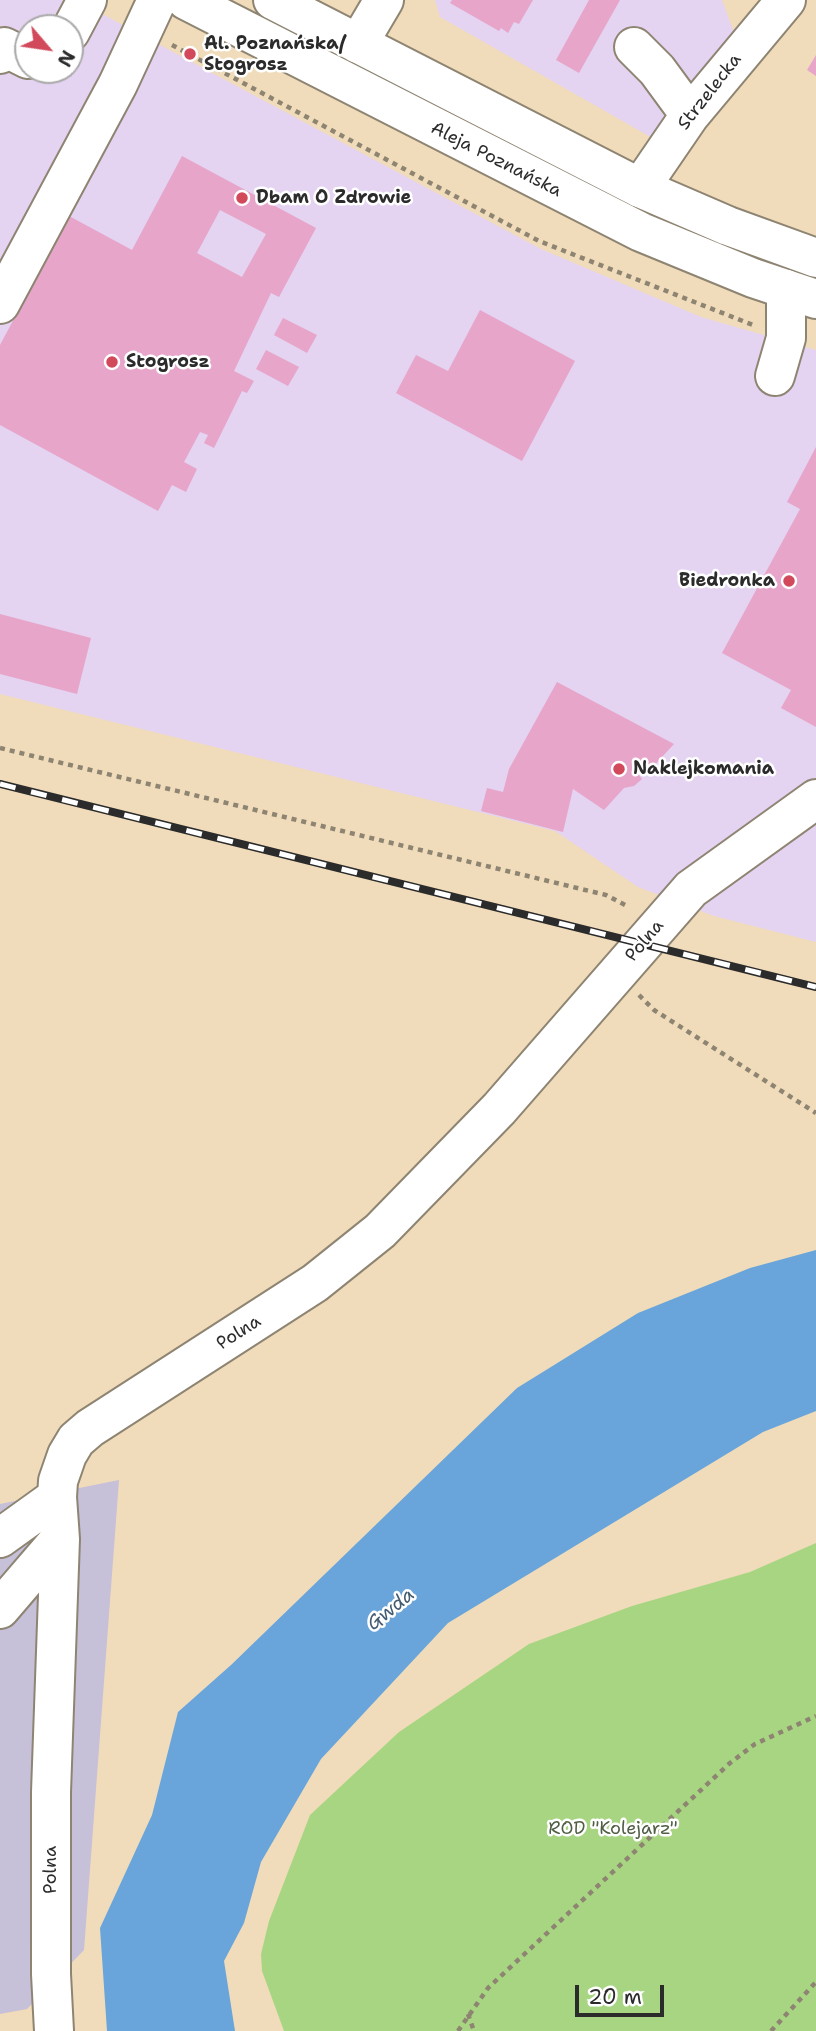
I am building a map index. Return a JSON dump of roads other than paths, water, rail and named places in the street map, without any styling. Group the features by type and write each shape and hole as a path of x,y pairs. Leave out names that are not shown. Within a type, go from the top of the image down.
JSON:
{"street":[{"name":"Aleja Poznańska","path":"186,0 593,209 715,264 801,294"},
{"path":"273,0 640,188 728,226 816,258"},
{"path":"358,44 384,0"},
{"name":"Strzelecka","path":"640,188 690,115 773,4"},
{"path":"0,304 118,84 150,15"},
{"path":"0,54 4,47 14,52"},
{"path":"634,47 671,87 690,115"},
{"path":"775,376 801,294"},
{"name":"Polna","path":"54,2031 51,1974 51,1792 61,1539 57,1497 62,1467 76,1440 90,1428 315,1283 356,1252 434,1179 618,974 654,930 709,874 816,799"},
{"path":"0,1538 57,1497"},
{"path":"0,1609 61,1539"}],"water":[{"name":"Gwda","path":"816,1250 816,1411 763,1432 448,1623 321,1759 261,1862 244,1923 224,1961 235,2031 107,2031 100,1928 152,1815 178,1712 231,1665 517,1388 638,1313 750,1268"}],"railway":[{"path":"0,784 816,987"}],"place":[{"name":"Al. Poznańska/ Stogrosz","path":"190,54"},
{"name":"Dbam O Zdrowie","path":"242,198"},
{"name":"Stogrosz","path":"112,362"},
{"name":"Biedronka","path":"789,581"},
{"name":"Naklejkomania","path":"619,769"}],"park label":[{"name":"ROD \"Kolejarz\"","path":"613,1829"}]}
